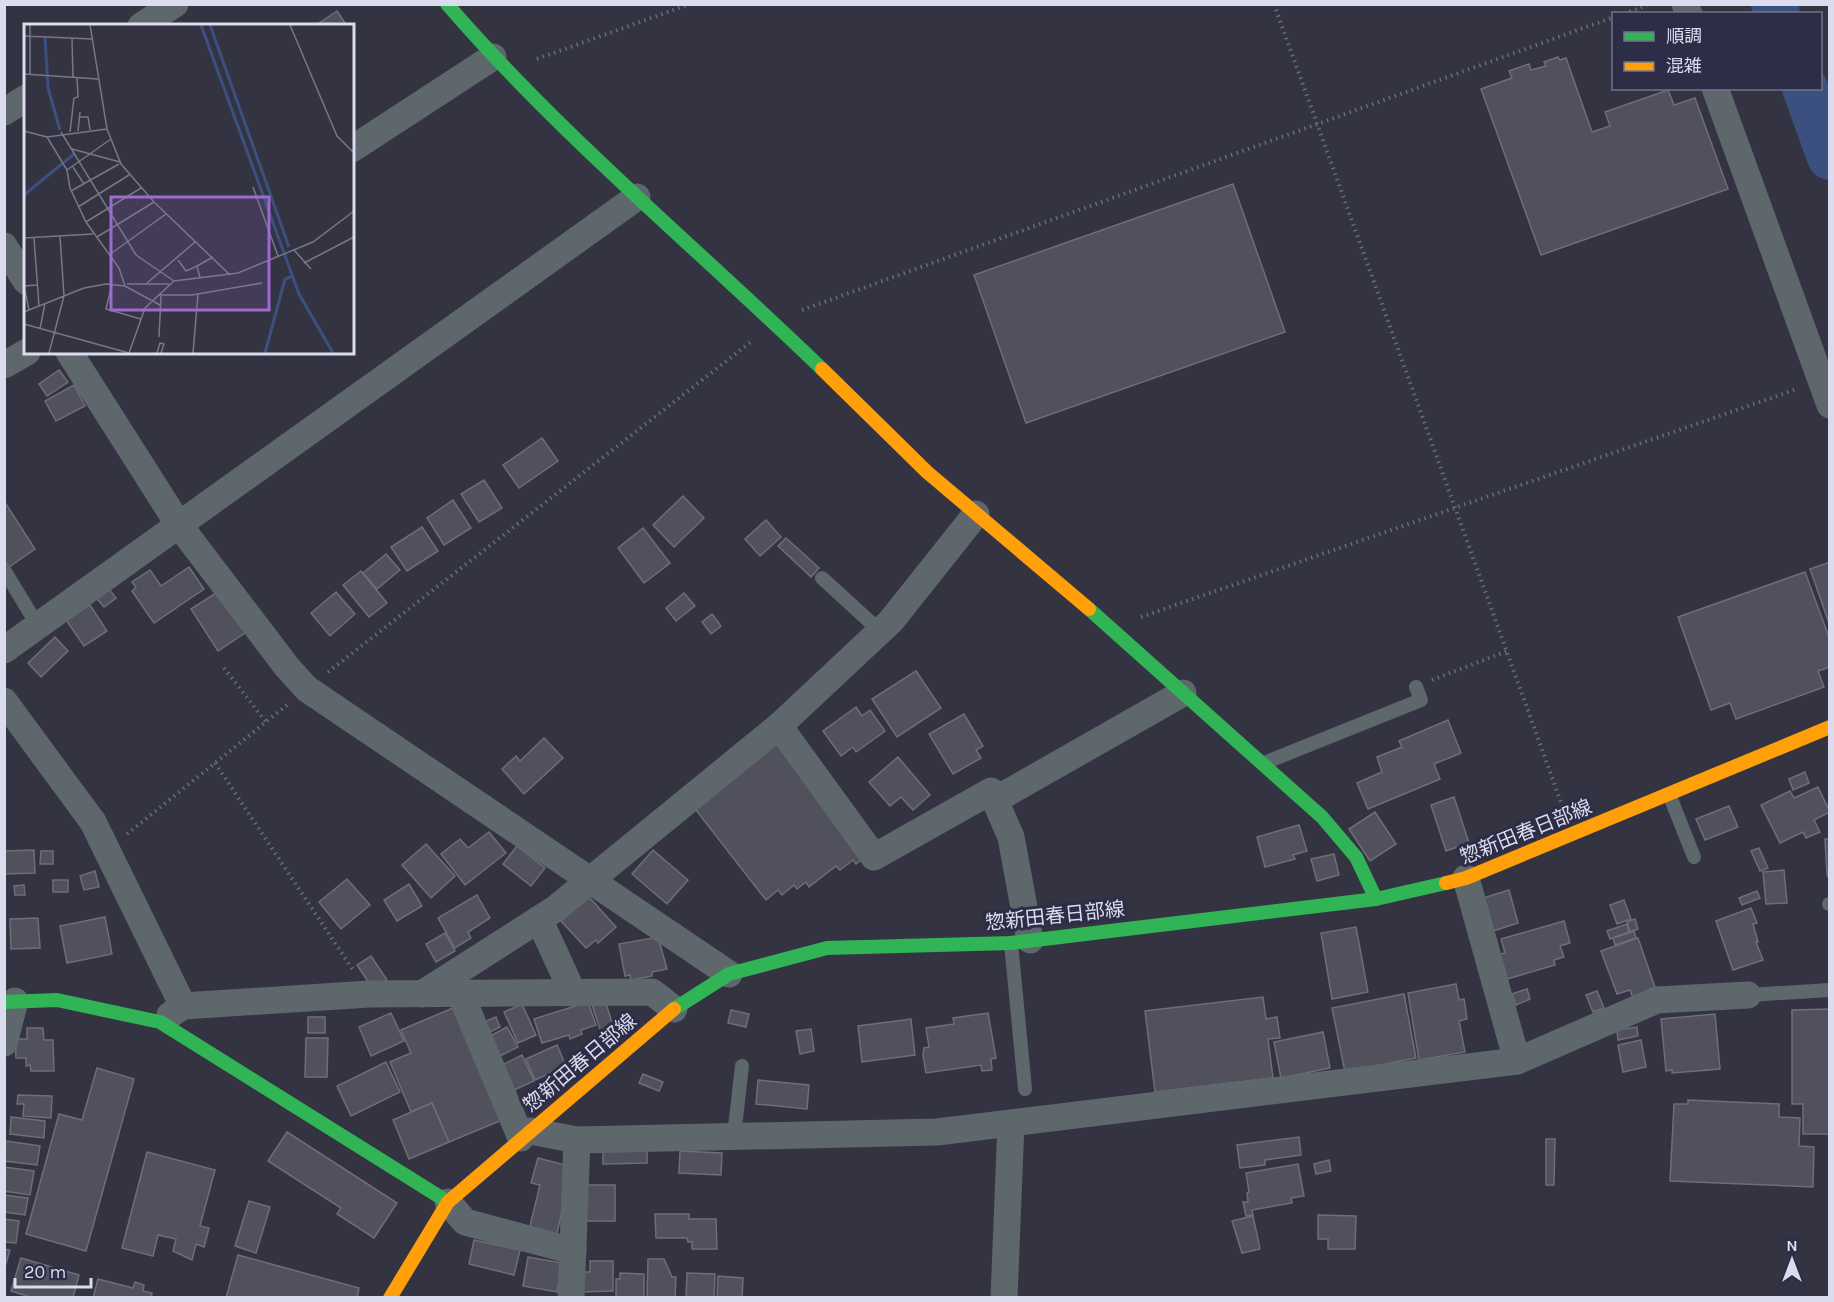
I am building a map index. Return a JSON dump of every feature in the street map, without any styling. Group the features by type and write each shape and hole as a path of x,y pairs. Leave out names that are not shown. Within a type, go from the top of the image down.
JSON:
{"street":[{"path":"144,24 175,4"},
{"path":"447,4 512,76 637,197 774,323 927,472 1118,634 1329,825 1356,857 1376,899"},
{"path":"354,148 493,57"},
{"path":"1716,90 1830,405"},
{"path":"4,112 24,99"},
{"path":"4,650 637,197"},
{"path":"4,246 24,278"},
{"path":"4,365 24,354"},
{"path":"70,354 179,525 286,667 306,689 729,974"},
{"path":"422,994 539,919 779,726 880,631 976,513"},
{"path":"995,800 1183,693"},
{"path":"4,702 93,822 183,1006"},
{"path":"779,726 874,857 991,791 1011,837 1021,942"},
{"name":"惣新田春日部線","path":"390,1298 448,1202 674,1009 729,974 778,959 827,948 1021,942 1376,899 1466,878 1830,727"},
{"path":"1466,878 1517,1061"},
{"path":"539,919 573,993"},
{"path":"160,1022 183,1006 369,994 652,992 674,1009"},
{"path":"461,995 525,1134 577,1140 937,1132 1517,1061 1657,1000 1748,995"},
{"path":"4,1043 10,1001 57,1000 160,1022 448,1202 465,1222 573,1251"},
{"path":"1004,1298 1011,1123"},
{"path":"571,1298 577,1140"}],"lane":[{"path":"4,570 38,626"},
{"path":"822,578 880,631"},
{"path":"1262,764 1421,700 1416,687"},
{"path":"1669,794 1694,857"},
{"path":"1021,942 1024,1089"},
{"path":"1748,995 1830,990"},
{"path":"735,1136 742,1066"}],"path":[{"path":"512,76 529,62 690,4"},
{"path":"1274,4 1572,834"},
{"path":"1629,12 1649,4"},
{"path":"1118,634 1143,615 1819,379"},
{"path":"1416,687 1507,651"},
{"path":"224,668 266,722"},
{"path":"216,763 369,994"}],"building":[{"path":"337,11 346,24 318,24"},
{"path":"1558,57 1560,60 1566,58 1592,132 1610,126 1605,112 1668,90 1674,105 1695,98 1728,189 1541,255 1481,89 1512,78 1509,71 1529,64 1531,70 1546,66 1544,62"},
{"path":"1233,184 1285,332 1026,423 974,275"},
{"path":"59,370 68,382 47,396 39,384"},
{"path":"74,385 85,406 56,421 45,401"},
{"path":"542,438 558,461 519,488 503,465"},
{"path":"484,480 502,508 479,522 461,494"},
{"path":"683,496 704,518 674,547 653,525"},
{"path":"453,500 471,528 444,545 427,518"},
{"path":"4,501 35,549 9,567 4,560"},
{"path":"766,520 781,537 760,556 745,539"},
{"path":"422,527 438,551 407,571 391,547"},
{"path":"643,528 670,563 644,583 618,548"},
{"path":"786,538 819,568 811,577 778,546"},
{"path":"386,554 400,570 377,589 363,573"},
{"path":"1830,562 1830,626 1810,569"},
{"path":"189,567 204,589 154,623 132,591 136,587 132,582 150,570 161,586"},
{"path":"361,571 387,603 369,617 343,585"},
{"path":"1805,572 1830,640 1830,667 1818,671 1824,687 1736,719 1730,703 1711,710 1678,617"},
{"path":"105,584 116,598 104,607 93,594"},
{"path":"219,591 245,633 218,651 191,609"},
{"path":"336,592 355,614 330,636 311,613"},
{"path":"684,593 695,606 676,621 666,608"},
{"path":"90,605 107,631 84,646 66,620"},
{"path":"712,614 721,626 711,634 702,622"},
{"path":"55,637 68,651 41,677 28,663"},
{"path":"916,671 941,708 897,737 872,699"},
{"path":"856,707 862,716 870,710 885,731 856,752 853,747 841,756 823,731"},
{"path":"964,714 983,746 976,750 981,758 953,774 929,734"},
{"path":"1448,720 1461,753 1434,764 1440,779 1368,809 1357,783 1382,772 1377,757 1402,747 1399,741"},
{"path":"544,738 563,758 524,794 502,769 516,756 520,761"},
{"path":"776,741 866,856 856,864 853,860 840,870 836,866 809,887 806,882 797,889 794,885 782,895 778,890 766,900 692,805"},
{"path":"898,757 930,795 913,810 901,797 890,806 869,782"},
{"path":"1805,772 1809,783 1793,790 1789,779"},
{"path":"1818,787 1830,812 1814,820 1820,832 1806,838 1803,832 1780,843 1761,805 1790,791 1794,798"},
{"path":"1454,797 1469,843 1446,851 1431,805"},
{"path":"1729,806 1738,827 1705,840 1696,819"},
{"path":"1375,812 1396,844 1370,861 1349,829"},
{"path":"1299,825 1307,851 1293,855 1295,859 1265,867 1257,837"},
{"path":"489,832 506,853 465,885 441,854 460,839 468,848"},
{"path":"1825,839 1830,839 1830,880 1827,875"},
{"path":"426,844 455,876 431,898 402,865"},
{"path":"517,846 545,868 531,886 503,864"},
{"path":"1759,848 1768,868 1760,871 1751,851"},
{"path":"34,850 35,873 4,874 4,851"},
{"path":"653,850 688,880 667,904 632,874"},
{"path":"41,851 53,851 53,864 40,864"},
{"path":"1334,854 1339,875 1317,881 1311,859"},
{"path":"1784,870 1787,903 1766,904 1763,872"},
{"path":"95,871 99,887 84,890 80,876"},
{"path":"347,879 370,905 341,929 319,902"},
{"path":"53,880 68,880 68,892 53,892"},
{"path":"409,884 422,906 397,921 384,900"},
{"path":"24,885 25,895 15,895 14,886"},
{"path":"1509,890 1518,923 1490,932 1480,899"},
{"path":"1757,891 1760,898 1742,905 1739,898"},
{"path":"477,895 490,918 468,932 471,938 455,948 438,918"},
{"path":"589,897 616,927 598,943 596,940 586,948 561,921"},
{"path":"1624,900 1631,919 1617,924 1610,905"},
{"path":"1751,908 1757,923 1753,924 1758,942 1756,942 1763,960 1733,970 1716,921"},
{"path":"105,917 112,954 67,963 60,926"},
{"path":"38,918 40,948 11,949 10,919"},
{"path":"1635,919 1638,929 1630,932 1627,922"},
{"path":"1564,921 1570,943 1560,946 1564,957 1554,960 1555,965 1507,979 1499,954 1505,953 1501,939"},
{"path":"1627,924 1629,932 1610,939 1607,931"},
{"path":"1356,927 1368,992 1332,999 1321,933"},
{"path":"1634,931 1636,938 1615,945 1613,938"},
{"path":"445,933 455,951 436,962 426,944"},
{"path":"658,937 667,969 652,972 652,976 631,980 630,975 625,976 619,944"},
{"path":"1638,938 1656,990 1633,998 1630,990 1617,994 1601,951"},
{"path":"371,956 387,980 373,989 357,965"},
{"path":"1456,984 1459,1000 1464,999 1467,1019 1459,1021 1465,1052 1419,1060 1408,993"},
{"path":"1527,989 1530,999 1516,1005 1512,994"},
{"path":"1597,991 1604,1008 1593,1012 1586,995"},
{"path":"1404,994 1416,1058 1345,1072 1332,1008"},
{"path":"1263,997 1266,1019 1277,1017 1280,1038 1268,1039 1273,1078 1155,1092 1145,1011"},
{"path":"605,1001 613,1025 602,1035 592,1005"},
{"path":"588,1002 596,1025 581,1030 582,1034 570,1039 569,1035 542,1043 534,1019"},
{"path":"522,1004 536,1035 518,1043 504,1012"},
{"path":"455,1007 502,1120 449,1142 432,1103 411,1112 390,1062 411,1053 401,1030"},
{"path":"1830,1009 1830,1134 1803,1134 1803,1104 1792,1104 1792,1010"},
{"path":"731,1010 749,1014 746,1027 728,1023"},
{"path":"391,1013 404,1041 371,1056 359,1027"},
{"path":"988,1013 996,1058 991,1059 992,1070 982,1071 981,1065 926,1073 923,1055 924,1048 929,1047 926,1028 954,1024 953,1018"},
{"path":"1715,1014 1720,1069 1672,1073 1672,1070 1666,1071 1661,1019"},
{"path":"308,1017 325,1017 325,1033 308,1033"},
{"path":"496,1017 500,1027 483,1035 479,1024"},
{"path":"911,1019 915,1055 862,1062 858,1026"},
{"path":"507,1027 518,1047 500,1056 490,1036"},
{"path":"1637,1027 1638,1036 1618,1040 1617,1030"},
{"path":"27,1028 43,1028 44,1040 53,1040 54,1071 31,1071 30,1065 26,1066 26,1058 16,1058 15,1039 27,1039"},
{"path":"811,1029 814,1051 800,1054 796,1031"},
{"path":"1323,1032 1330,1068 1281,1078 1274,1042"},
{"path":"306,1038 328,1038 327,1077 305,1077"},
{"path":"1641,1040 1646,1067 1623,1072 1618,1045"},
{"path":"557,1045 566,1066 535,1080 526,1059"},
{"path":"522,1055 534,1081 512,1091 500,1066"},
{"path":"386,1062 400,1092 351,1116 337,1086"},
{"path":"97,1068 134,1079 86,1251 26,1234 59,1114 82,1120"},
{"path":"643,1074 663,1082 659,1091 639,1083"},
{"path":"758,1080 809,1085 807,1109 756,1104"},
{"path":"18,1095 52,1096 51,1118 23,1116 24,1104 17,1104"},
{"path":"1688,1100 1779,1104 1779,1117 1800,1118 1799,1146 1814,1147 1813,1187 1670,1181 1674,1104 1688,1104"},
{"path":"432,1103 449,1142 409,1159 393,1120"},
{"path":"11,1117 45,1121 44,1138 10,1134"},
{"path":"287,1132 397,1203 374,1238 337,1214 341,1208 268,1161"},
{"path":"1299,1137 1301,1155 1265,1160 1265,1165 1240,1168 1237,1145"},
{"path":"1546,1139 1555,1139 1554,1185 1546,1185"},
{"path":"6,1141 40,1146 37,1165 4,1161"},
{"path":"647,1141 647,1163 603,1164 603,1143"},
{"path":"680,1151 722,1153 721,1175 679,1173"},
{"path":"147,1152 215,1170 200,1226 209,1228 204,1247 196,1244 192,1260 173,1251 176,1239 158,1235 153,1256 122,1248"},
{"path":"538,1158 569,1166 570,1178 556,1237 529,1230 540,1185 531,1183"},
{"path":"1329,1160 1331,1171 1316,1174 1314,1164"},
{"path":"1298,1164 1304,1196 1291,1198 1292,1203 1252,1210 1253,1215 1246,1216 1243,1202 1248,1202 1247,1193 1249,1192 1246,1173"},
{"path":"4,1167 34,1171 30,1195 4,1191"},
{"path":"586,1185 615,1185 615,1221 586,1221"},
{"path":"4,1195 28,1198 25,1215 4,1212"},
{"path":"249,1201 270,1207 256,1253 235,1246"},
{"path":"655,1214 689,1214 689,1219 716,1219 717,1249 692,1249 692,1242 688,1242 687,1238 656,1238"},
{"path":"1318,1215 1356,1216 1355,1249 1328,1249 1328,1239 1318,1239"},
{"path":"1253,1216 1260,1249 1242,1253 1232,1221"},
{"path":"4,1219 19,1221 16,1243 4,1242"},
{"path":"474,1240 520,1250 514,1275 469,1264"},
{"path":"4,1249 10,1250 4,1270"},
{"path":"238,1255 359,1288 357,1298 226,1298"},
{"path":"528,1257 562,1263 557,1292 523,1286"},
{"path":"21,1258 79,1275 73,1298 33,1298 11,1291"},
{"path":"648,1259 664,1259 672,1277 676,1277 675,1298 647,1298"},
{"path":"590,1261 613,1261 613,1291 582,1292 582,1272 590,1272"},
{"path":"620,1273 644,1274 644,1298 616,1298 616,1279 620,1279"},
{"path":"687,1273 715,1274 714,1298 686,1298"},
{"path":"718,1276 743,1278 742,1298 717,1298"},
{"path":"98,1279 133,1288 135,1282 144,1285 143,1291 152,1293 151,1298 93,1298"}],"waterway":[{"path":"1774,4 1776,12"},
{"path":"1806,90 1830,157"}],"traffic: fast":[{"path":"447,4 536,100 583,146 822,369"},
{"path":"1089,609 1322,817 1356,857 1376,899"},
{"path":"674,1009 729,974 827,948 1011,943 1376,899 1446,883"},
{"path":"4,1002 57,1000 160,1022 448,1202"}],"traffic: slow":[{"path":"822,369 927,472 1089,609"},
{"path":"1446,883 1466,878 1830,727"},
{"path":"390,1298 448,1202 674,1009"}]}
